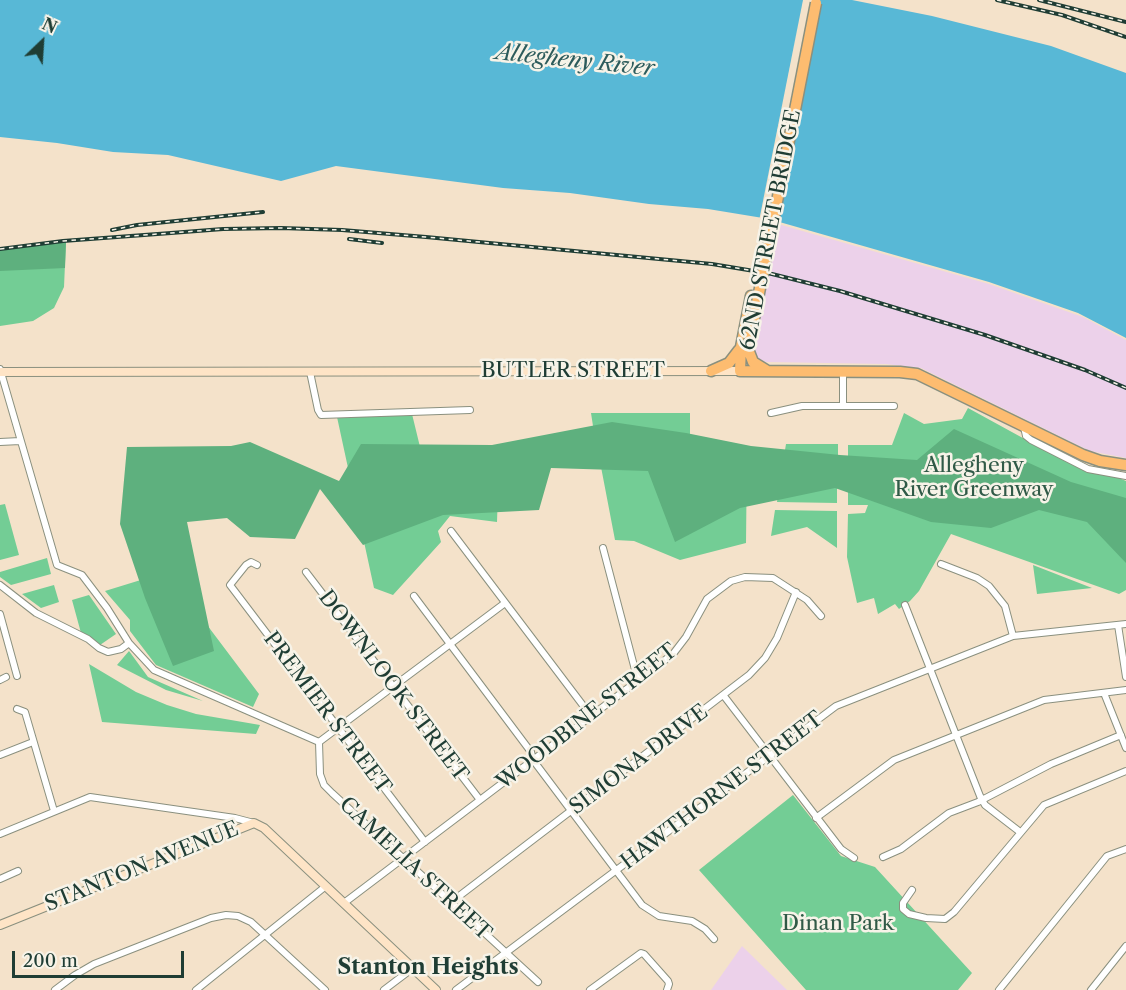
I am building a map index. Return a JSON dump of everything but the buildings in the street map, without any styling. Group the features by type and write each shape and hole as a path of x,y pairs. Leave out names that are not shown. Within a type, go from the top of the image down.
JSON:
{"highway":[{"name":"62ND STREET BRIDGE","path":"740,371 814,1"},
{"path":"711,371 743,355 759,367 769,371"},
{"name":"BUTLER STREET","path":"740,371 917,374 1088,458 1126,465"}],"main road":[{"name":"BUTLER STREET","path":"0,371 740,371"},
{"name":"STANTON AVENUE","path":"0,925 254,823 261,825 436,990"}],"street":[{"path":"0,371 57,565 82,574 129,643 160,674 319,742 506,603"},
{"path":"843,371 843,406"},
{"path":"310,372 321,416 470,410"},
{"path":"771,413 796,406 894,406"},
{"path":"1023,426 1030,440 1088,469 1126,476"},
{"path":"0,442 20,441"},
{"path":"451,531 591,716"},
{"path":"603,548 638,681"},
{"name":"PREMIER STREET","path":"257,565 251,562 246,565 230,585 424,842"},
{"path":"941,564 977,578 988,585 1005,606 1013,636"},
{"name":"DOWNLOOK STREET","path":"306,572 480,800"},
{"name":"WOODBINE STREET","path":"344,903 673,654 686,638 707,599 731,581 746,577 767,577 782,582 807,600 821,616"},
{"path":"0,585 36,613 88,639 99,648 108,652 121,649 129,643"},
{"name":"SIMONA DRIVE","path":"450,903 750,675 765,658 785,623 796,592"},
{"path":"414,596 642,905 659,916 692,921 705,929 714,939"},
{"path":"905,606 985,805 1020,832"},
{"path":"0,614 17,676"},
{"name":"HAWTHORNE STREET","path":"456,990 836,706 1013,636 1126,624"},
{"path":"1118,625 1126,676"},
{"path":"816,818 894,760 1044,700 1126,690"},
{"path":"1104,693 1126,748"},
{"path":"724,696 840,849 854,858"},
{"path":"17,709 25,712 54,811"},
{"path":"883,857 901,849 949,813 1051,764 1121,735"},
{"path":"0,755 33,742"},
{"name":"CAMELIA STREET","path":"319,742 320,774 324,785 538,982"},
{"path":"912,890 903,903 903,909 909,914 945,919 954,912 1044,805 1126,771"},
{"path":"0,834 90,797 254,823"},
{"path":"999,990 1107,856 1126,849"},
{"path":"0,879 18,871"},
{"path":"196,990 326,886"},
{"path":"55,990 94,964 211,918 238,916 251,922 325,990"},
{"path":"1091,990 1126,946"},
{"path":"590,990 641,953 668,987"},
{"path":"384,990 413,968"}],"shaded area":[{"path":"778,224 989,284 1083,317 1126,340 1126,458 1090,451 921,368 886,364 766,362 759,359 755,353 754,344"},
{"path":"742,946 787,990 711,990"}],"green space":[{"path":"66,241 64,287 54,308 33,321 0,326 0,249"},
{"path":"66,241 65,268 0,271 0,249"},
{"name":"Allegheny River Greenway","path":"968,408 1052,454 1097,474 1126,481 1126,590 1119,594 951,534 919,591 910,601 899,609 895,604 878,614 874,598 857,603 847,557 848,514 865,513 868,505 848,505 848,445 892,445 904,413 924,424 962,419"},
{"path":"591,413 690,413 690,438 595,439"},
{"path":"412,414 421,451 498,491 497,522 450,516 438,531 441,542 393,595 374,588 337,417"},
{"path":"612,422 751,446 917,460 954,429 1071,482 1126,498 1126,563 1087,522 1039,510 991,528 931,522 835,488 740,508 675,542 648,471 551,468 539,510 443,515 363,545 320,489 295,539 250,537 227,518 187,522 214,651 173,666 145,598 120,524 127,447 231,446 250,442 339,481 361,444 492,445"},
{"name":"Allegheny River Greenway","path":"786,444 838,444 838,470 782,469"},
{"path":"597,446 747,447 746,543 680,560 634,541 615,540"},
{"name":"Allegheny River Greenway","path":"780,477 837,477 837,503 777,502"},
{"path":"5,504 19,555 0,560 0,505"},
{"name":"Allegheny River Greenway","path":"775,510 837,511 837,548 807,527 771,536"},
{"path":"47,558 51,574 11,585 0,577 0,572"},
{"name":"Allegheny River Greenway","path":"1033,565 1092,588 1037,594"},
{"path":"157,575 192,605 259,694 253,707 156,665 130,631 130,620 105,591"},
{"path":"54,585 59,602 41,608 22,594"},
{"path":"89,595 116,634 100,645 81,633 72,600"},
{"path":"129,651 148,677 203,701 166,690 117,665"},
{"path":"89,664 136,692 167,705 196,714 260,725 256,734 102,722"},
{"name":"Dinan Park","path":"793,795 841,856 875,867 972,973 958,990 806,990 699,870"}],"water":[{"name":"Allegheny River","path":"0,0 852,0 932,16 1051,46 1126,73 1126,338 1078,313 989,282 769,219 708,209 649,204 570,193 503,188 336,166 281,181 168,155 113,152 0,137"}],"pier":[{"path":"803,0 820,0 777,224 759,221"}],"railway":[{"path":"997,0 1062,15 1126,37"},
{"path":"1039,0 1126,22"},
{"path":"112,230 137,225 263,212"},
{"path":"0,249 63,241 223,229 281,228 426,237 712,264 772,274 840,291 985,335 1085,370 1126,388"},
{"path":"349,239 382,243"}],"district":[{"name":"Stanton Heights","path":"428,968"}]}
